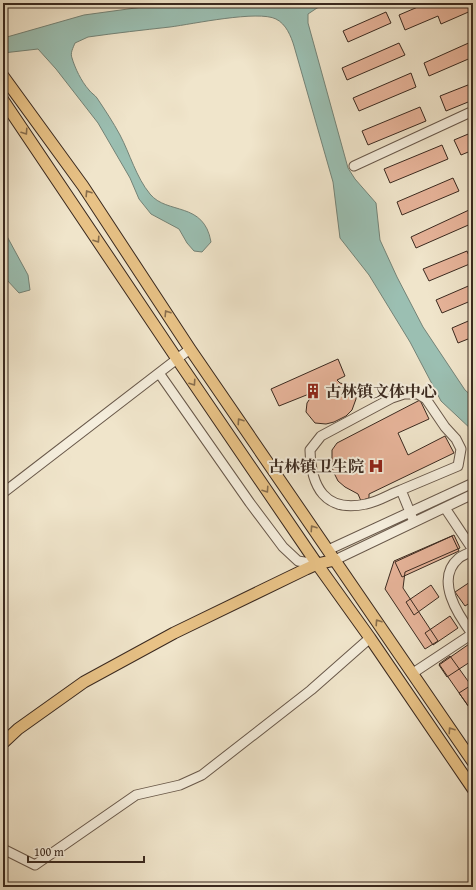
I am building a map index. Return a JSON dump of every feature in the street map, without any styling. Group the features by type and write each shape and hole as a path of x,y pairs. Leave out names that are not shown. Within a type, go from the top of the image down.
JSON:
{"main road":[{"path":"3,76 83,186 190,349 472,759"},
{"path":"3,100 177,359 473,789"},
{"path":"317,564 328,550"},
{"path":"3,743 18,729 84,682 174,633 317,564 336,560"}],"street":[{"path":"354,166 473,112"},
{"path":"3,493 190,349"},
{"path":"159,373 250,503 283,547 298,561 317,564"},
{"path":"404,394 418,394 426,399 445,427 456,439 461,449 458,466 401,490 368,504 352,506 334,504 325,497 316,482 310,468 310,450 321,436 392,398 404,394"},
{"path":"328,550 473,483"},
{"path":"401,490 414,522"},
{"path":"336,560 473,494"},
{"path":"413,673 473,634 460,616 447,584 451,568 459,557 473,551 445,508"},
{"path":"3,849 35,865 136,794 180,785 202,775 311,690 370,638"}],"water":[{"path":"172,3 335,3 317,8 308,14 308,23 348,168 355,179 376,203 380,240 423,327 465,390 473,397 473,431 441,401 410,342 369,275 340,238 333,182 293,42 288,31 280,21 267,17 241,17 88,37 75,43 72,50 72,58 81,79 97,98 115,125 141,180 150,194 166,205 193,214 201,220 207,229 211,242 202,252 194,251 187,243 179,229 151,214 139,199 130,178 98,123 56,69 38,49 3,53 3,36 7,37 84,15"},
{"path":"3,229 28,275 30,290 19,293 6,279 3,266"}],"building":[{"path":"427,3 434,3 435,7 445,3 471,3 473,10 441,24 438,16 405,30 399,15"},
{"path":"386,12 391,23 348,42 343,31"},
{"path":"473,41 473,57 429,76 424,63"},
{"path":"399,43 405,55 347,80 342,68"},
{"path":"411,73 416,87 359,111 353,98"},
{"path":"473,83 473,100 446,111 440,96"},
{"path":"420,107 426,121 368,145 362,131"},
{"path":"473,132 473,150 461,155 454,140"},
{"path":"442,145 448,159 390,183 384,169"},
{"path":"453,178 459,191 402,215 397,202"},
{"path":"469,210 473,223 416,248 411,237"},
{"path":"467,251 472,263 429,281 423,269"},
{"path":"473,284 473,300 442,313 436,300"},
{"path":"473,319 473,337 458,343 452,328"},
{"name":"古林镇文体中心","path":"338,359 345,376 337,380 340,383 352,386 356,393 356,399 352,410 346,416 326,424 315,423 306,412 307,403 311,397 309,394 279,406 271,389"},
{"path":"420,400 429,419 398,433 408,455 445,436 454,453 369,494 369,498 361,501 358,494 345,487 338,481 333,471 332,450 337,443"},
{"path":"454,535 460,548 405,572 403,588 438,641 425,649 385,589 394,561"},
{"path":"452,536 459,551 402,577 395,562"},
{"path":"473,580 473,601 465,606 455,592"},
{"path":"431,585 439,597 414,615 406,602"},
{"path":"450,616 458,628 433,645 425,633"},
{"path":"472,642 473,660 447,677 439,665"},
{"path":"450,656 473,688 473,713 439,664"},
{"path":"473,684 473,704 469,707 459,693"}],"place":[{"name":"古林镇文体中心","path":"313,391"},
{"name":"古林镇卫生院","path":"376,466"}]}
